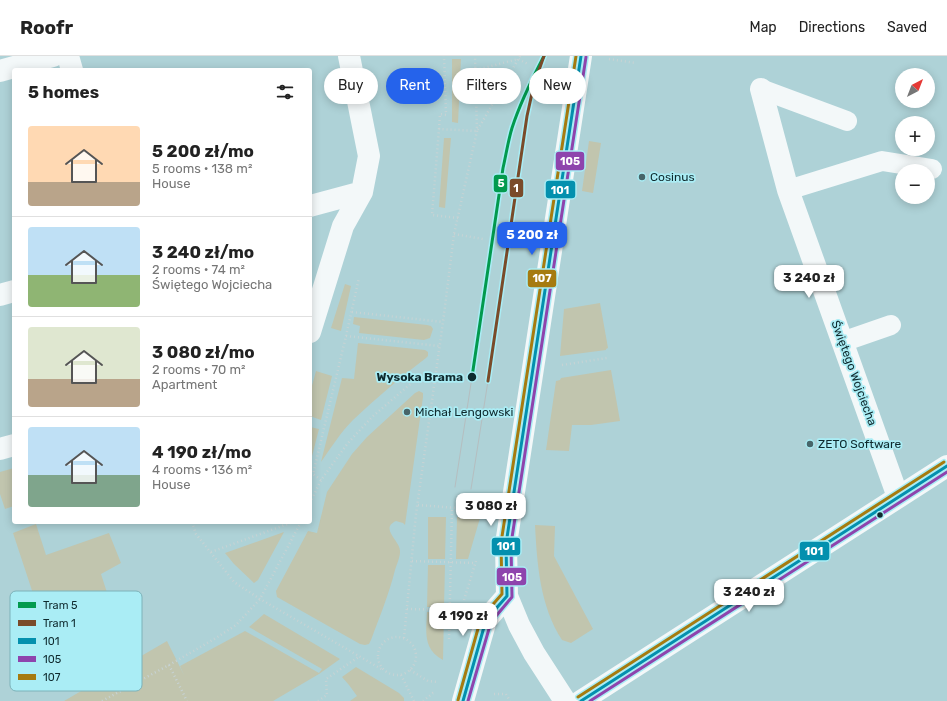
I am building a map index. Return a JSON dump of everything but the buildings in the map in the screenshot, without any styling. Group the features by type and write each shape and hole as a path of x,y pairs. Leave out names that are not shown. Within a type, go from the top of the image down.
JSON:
{"street":[{"path":"0,71 53,56"},
{"path":"68,56 71,68"},
{"path":"312,326 343,226 362,192 369,156 349,56"},
{"path":"565,701 534,653 519,625 507,596 506,544 581,56"},
{"name":"Świętego Wojciecha","path":"761,89 788,190 898,497"},
{"path":"312,205 362,192"},
{"path":"0,295 12,292"},
{"path":"0,449 12,446"},
{"path":"581,701 947,466"},
{"path":"462,701 486,620 507,596"}],"lane":[{"path":"761,89 847,121"},
{"path":"788,190 882,161 901,164"},
{"path":"842,342 891,325"}],"path":[{"path":"444,56 446,114 440,114 432,215 458,218"},
{"path":"475,56 476,68"},
{"path":"478,132 520,56"},
{"path":"484,68 518,59 528,64"},
{"path":"609,59 636,63"},
{"path":"404,638 418,505 444,322 454,234 478,132 477,104"},
{"path":"439,129 478,132"},
{"path":"454,234 483,238"},
{"path":"321,480 313,474 360,275"},
{"path":"352,312 444,322"},
{"path":"346,336 440,346"},
{"path":"557,366 607,358"},
{"path":"312,499 321,480 348,443 372,417 420,377 435,379"},
{"path":"418,505 489,511"},
{"path":"449,640 452,508"},
{"path":"193,524 196,534 234,582 260,599 360,656 383,670 394,676 407,673 415,664 416,652 410,641 398,636 391,637 380,646 378,658 379,665 383,670"},
{"path":"211,552 288,524"},
{"path":"142,680 236,625 260,599 300,524"},
{"path":"412,562 475,563"},
{"path":"407,609 460,610"},
{"path":"318,701 327,695 326,680 360,656"},
{"path":"169,665 187,701"},
{"path":"410,670 428,681"},
{"path":"401,675 414,701"},
{"path":"102,701 121,691"},
{"path":"422,701 432,693"},
{"path":"488,694 506,694 510,701"}],"green space":[{"path":"452,59 461,59 461,68 452,68"},
{"path":"452,104 459,104 458,123 452,122"},
{"path":"444,138 451,138 445,208 439,207"},
{"path":"589,141 601,143 593,193 582,191"},
{"path":"345,284 351,286 341,331 331,328"},
{"path":"600,303 608,348 606,350 560,356 564,309"},
{"path":"354,317 427,325 431,326 433,329 430,338 424,340 359,333 360,326 353,324"},
{"path":"358,343 425,350 428,352 428,356 353,420 340,435 321,462 342,378 354,379"},
{"path":"611,370 620,421 591,425 572,425 569,451 546,450 556,381 560,380 561,378"},
{"path":"316,371 332,376 321,420 312,417 312,386"},
{"path":"419,391 423,393 423,397 405,525 396,521 391,524 390,528 390,531 399,548 400,556 371,640 369,644 360,644 277,597 276,591 308,531 317,533 327,492 352,454 367,437"},
{"path":"312,427 319,429 312,456"},
{"path":"12,469 12,507 5,509 0,494 0,472"},
{"path":"428,517 446,517 445,559 428,559"},
{"path":"457,517 480,518 468,559 456,559"},
{"path":"36,524 46,555 109,533 121,563 101,574 106,591 32,591 13,533"},
{"path":"535,525 555,526 554,556 593,629 571,643 562,640 544,599 537,555"},
{"path":"284,532 258,580 254,583 225,553"},
{"path":"428,565 445,565 444,607 427,607"},
{"path":"427,612 444,613 443,660 432,651 427,640"},
{"path":"264,614 340,659 319,674 273,701 64,701 81,691 142,691 142,656 167,641 184,675 180,666 245,631 319,673 322,669 249,627"},
{"path":"356,667 399,693 404,698 404,701 350,701 357,696 342,677"}],"tram line":[{"name":"5","path":"472,377 508,143 519,109 544,56"},
{"name":"1","path":"488,381 527,116 534,84 544,56"},
{"path":"455,487 472,377"},
{"path":"471,489 488,381"}],"transit line":[{"name":"107","path":"458,700 481,618 502,594 501,543 576,56"},
{"name":"101","path":"463,701 486,620 507,596 506,544 581,56"},
{"name":"105","path":"468,701 491,622 512,597 511,544 586,57"},
{"name":"107","path":"578,697 944,462"},
{"name":"101","path":"581,701 947,466"},
{"name":"105","path":"590,701 947,472"}],"place":[{"name":"Cosinus","path":"642,177"},
{"name":"Wysoka Brama","path":"472,377"},
{"name":"Michał Lengowski","path":"407,412"},
{"name":"ZETO Software","path":"810,444"}]}
